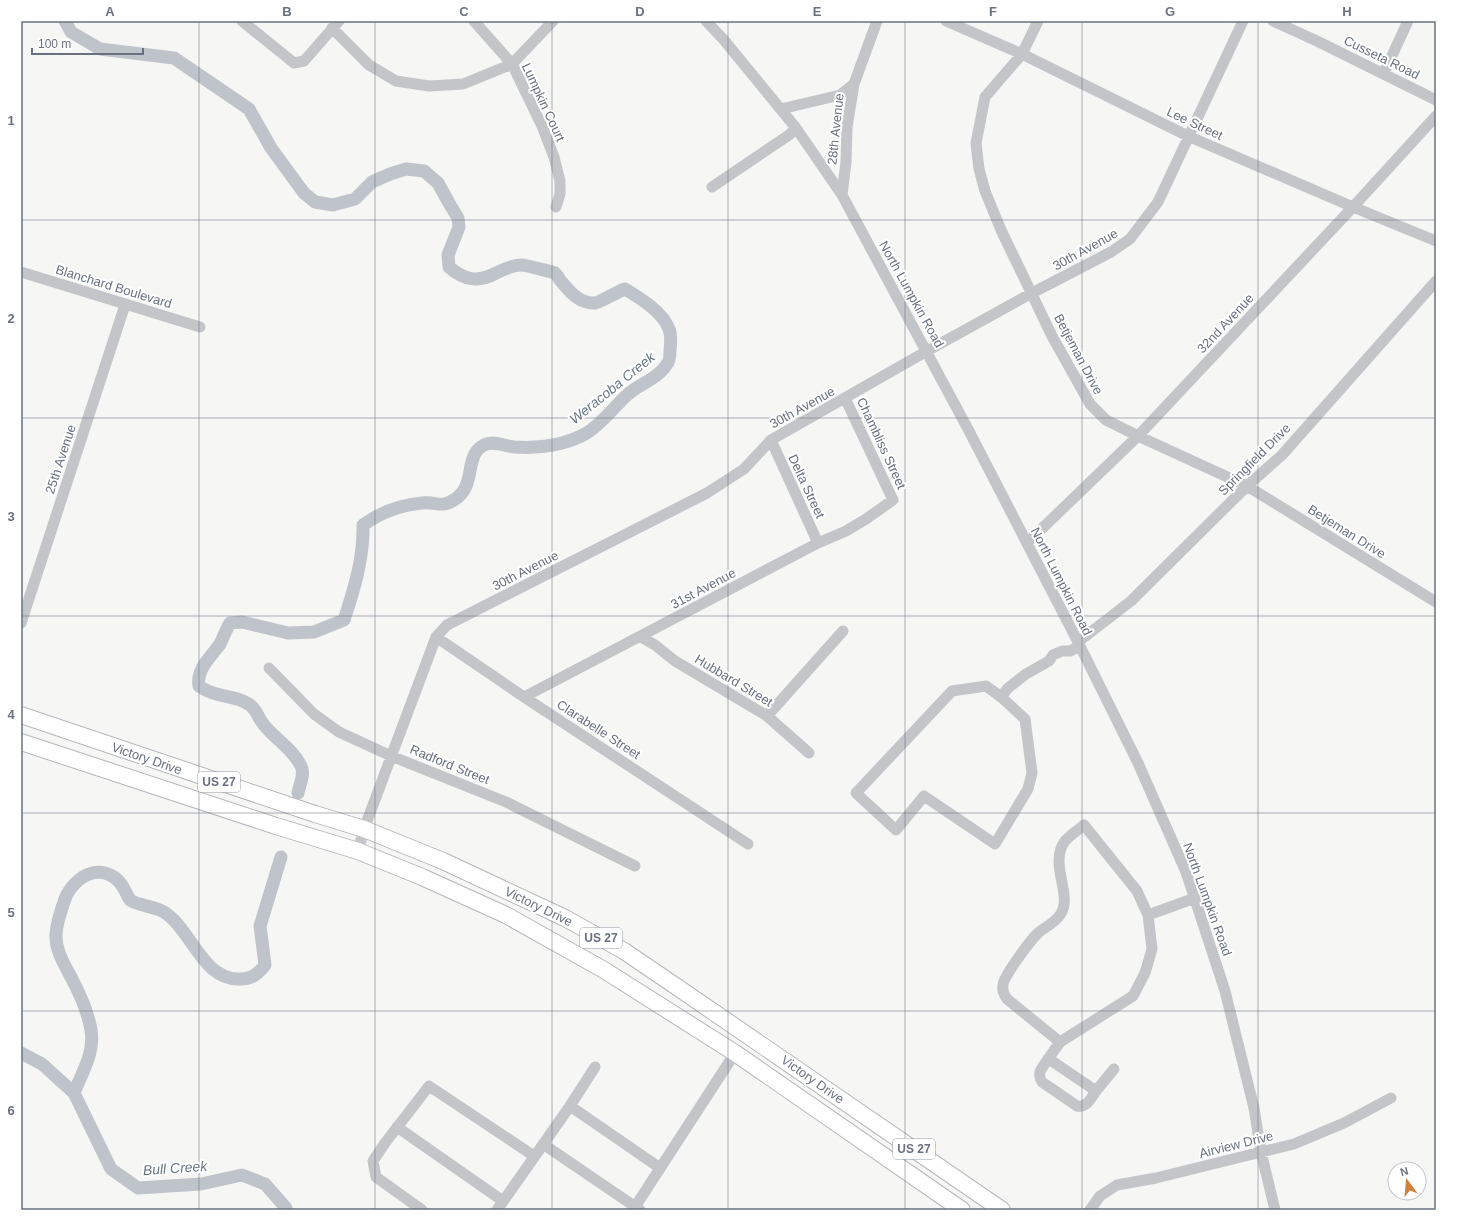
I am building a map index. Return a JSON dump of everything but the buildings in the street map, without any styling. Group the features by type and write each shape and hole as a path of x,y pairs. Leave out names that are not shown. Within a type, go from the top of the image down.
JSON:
{"highway":[{"name":"Victory Drive","path":"21,715 315,814 364,829 444,861 565,918 624,951 729,1023 748,1034 1002,1210"},
{"name":"Victory Drive","path":"21,742 183,794 276,826 358,851 506,914 604,970 735,1053 962,1210"},
{"path":"735,1053 748,1034"}],"street":[{"path":"242,21 294,63 304,61 336,24 369,65 396,81 429,86 463,84 512,64 553,21"},
{"name":"Lumpkin Court","path":"474,21 512,64 542,126 554,157 560,181 560,194 556,207"},
{"name":"North Lumpkin Road","path":"706,21 724,40 796,128 842,195 927,351 1027,543 1076,646 1138,763 1186,872 1225,991 1254,1108 1261,1152 1275,1210"},
{"name":"28th Avenue","path":"842,195 848,127 854,84 877,21"},
{"name":"Lee Street","path":"946,21 1022,54 1190,137 1436,241"},
{"name":"Betjeman Drive","path":"1038,21 1022,54 985,97 976,143 985,191 1001,230 1052,336 1090,404 1106,420 1247,486 1436,602"},
{"name":"30th Avenue","path":"358,851 364,829 436,637 447,625 707,493 744,469 771,440 927,351 1032,293 1111,252 1130,239 1158,202 1190,137 1243,21"},
{"name":"Cusseta Road","path":"1272,21 1384,73 1436,100"},
{"path":"1384,73 1408,21"},
{"path":"781,109 840,95 854,84"},
{"name":"32nd Avenue","path":"1027,543 1138,436 1353,207 1436,116"},
{"path":"712,187 789,136 796,128"},
{"name":"Blanchard Boulevard","path":"21,272 200,328"},
{"name":"Springfield Drive","path":"1001,697 1008,688 1026,674 1049,662 1053,655 1076,646 1131,601 1247,486 1282,455 1436,280"},
{"name":"25th Avenue","path":"21,623 125,305"},
{"name":"Chambliss Street","path":"845,398 893,500"},
{"name":"Delta Street","path":"771,440 818,543"},
{"name":"31st Avenue","path":"524,697 818,543 846,531 893,500"},
{"path":"767,716 843,631"},
{"name":"Hubbard Street","path":"641,636 675,661 767,716 809,753"},
{"name":"Clarabelle Street","path":"436,637 524,697 748,844"},
{"name":"Radford Street","path":"269,668 314,714 339,732 391,756 506,802 635,866"},
{"path":"986,686 1001,697 1025,719 1032,773 1028,789 995,844 924,796 896,830 856,793 952,691 986,686"},
{"path":"1060,1042 1007,999 1003,993 1002,985 1004,979 1037,934 1053,923 1061,914 1065,904 1059,858 1061,849 1066,840 1084,825 1137,891 1148,915 1152,949 1144,973 1133,996 1060,1042 1040,1072 1040,1077 1042,1082 1077,1106 1081,1107 1085,1106 1114,1069"},
{"path":"1148,915 1195,898"},
{"path":"543,1144 636,1209 660,1168 735,1053"},
{"path":"1049,1059 1096,1091"},
{"path":"397,1126 500,1206 570,1106 595,1067"},
{"path":"422,1210 376,1177 374,1161 385,1142 429,1086 534,1156"},
{"name":"Airview Drive","path":"1090,1210 1100,1196 1117,1185 1156,1178 1294,1144 1330,1129 1391,1098"},
{"path":"570,1106 660,1168"}],"waterway":[{"name":"Weracoba Creek","path":"65,21 71,32 100,49 174,58 249,109 271,148 304,193 315,202 333,205 355,199 372,182 390,174 406,169 424,171 438,183 458,218 459,227 448,255 449,267 460,275 471,279 477,279 489,276 512,266 528,266 555,273 575,296 589,303 595,303 625,289 644,301 656,311 662,317 670,331 670,357 668,363 659,374 627,395 602,421 585,434 565,442 544,446 514,447 491,443 484,445 478,449 474,455 467,485 458,497 452,501 444,504 422,503 398,507 377,516 363,525 360,561 355,585 344,620 314,632 288,633 242,622 230,623 220,644 202,669 199,686 205,690 238,699 252,707 268,730 289,749 298,760 302,769 298,793"},
{"name":"Weracoba Creek","path":"74,1093 87,1062 92,1038 86,1010 61,958 56,940 58,921 67,895 72,887 83,877 92,873 97,872 111,875 118,881 130,900 161,910 174,920 207,963 216,972 227,977 244,979 254,975 265,965 260,926 281,857"},
{"name":"Bull Creek","path":"21,1053 42,1064 74,1093 111,1169 138,1188 201,1184 242,1175 265,1184 286,1208 286,1210"}]}
